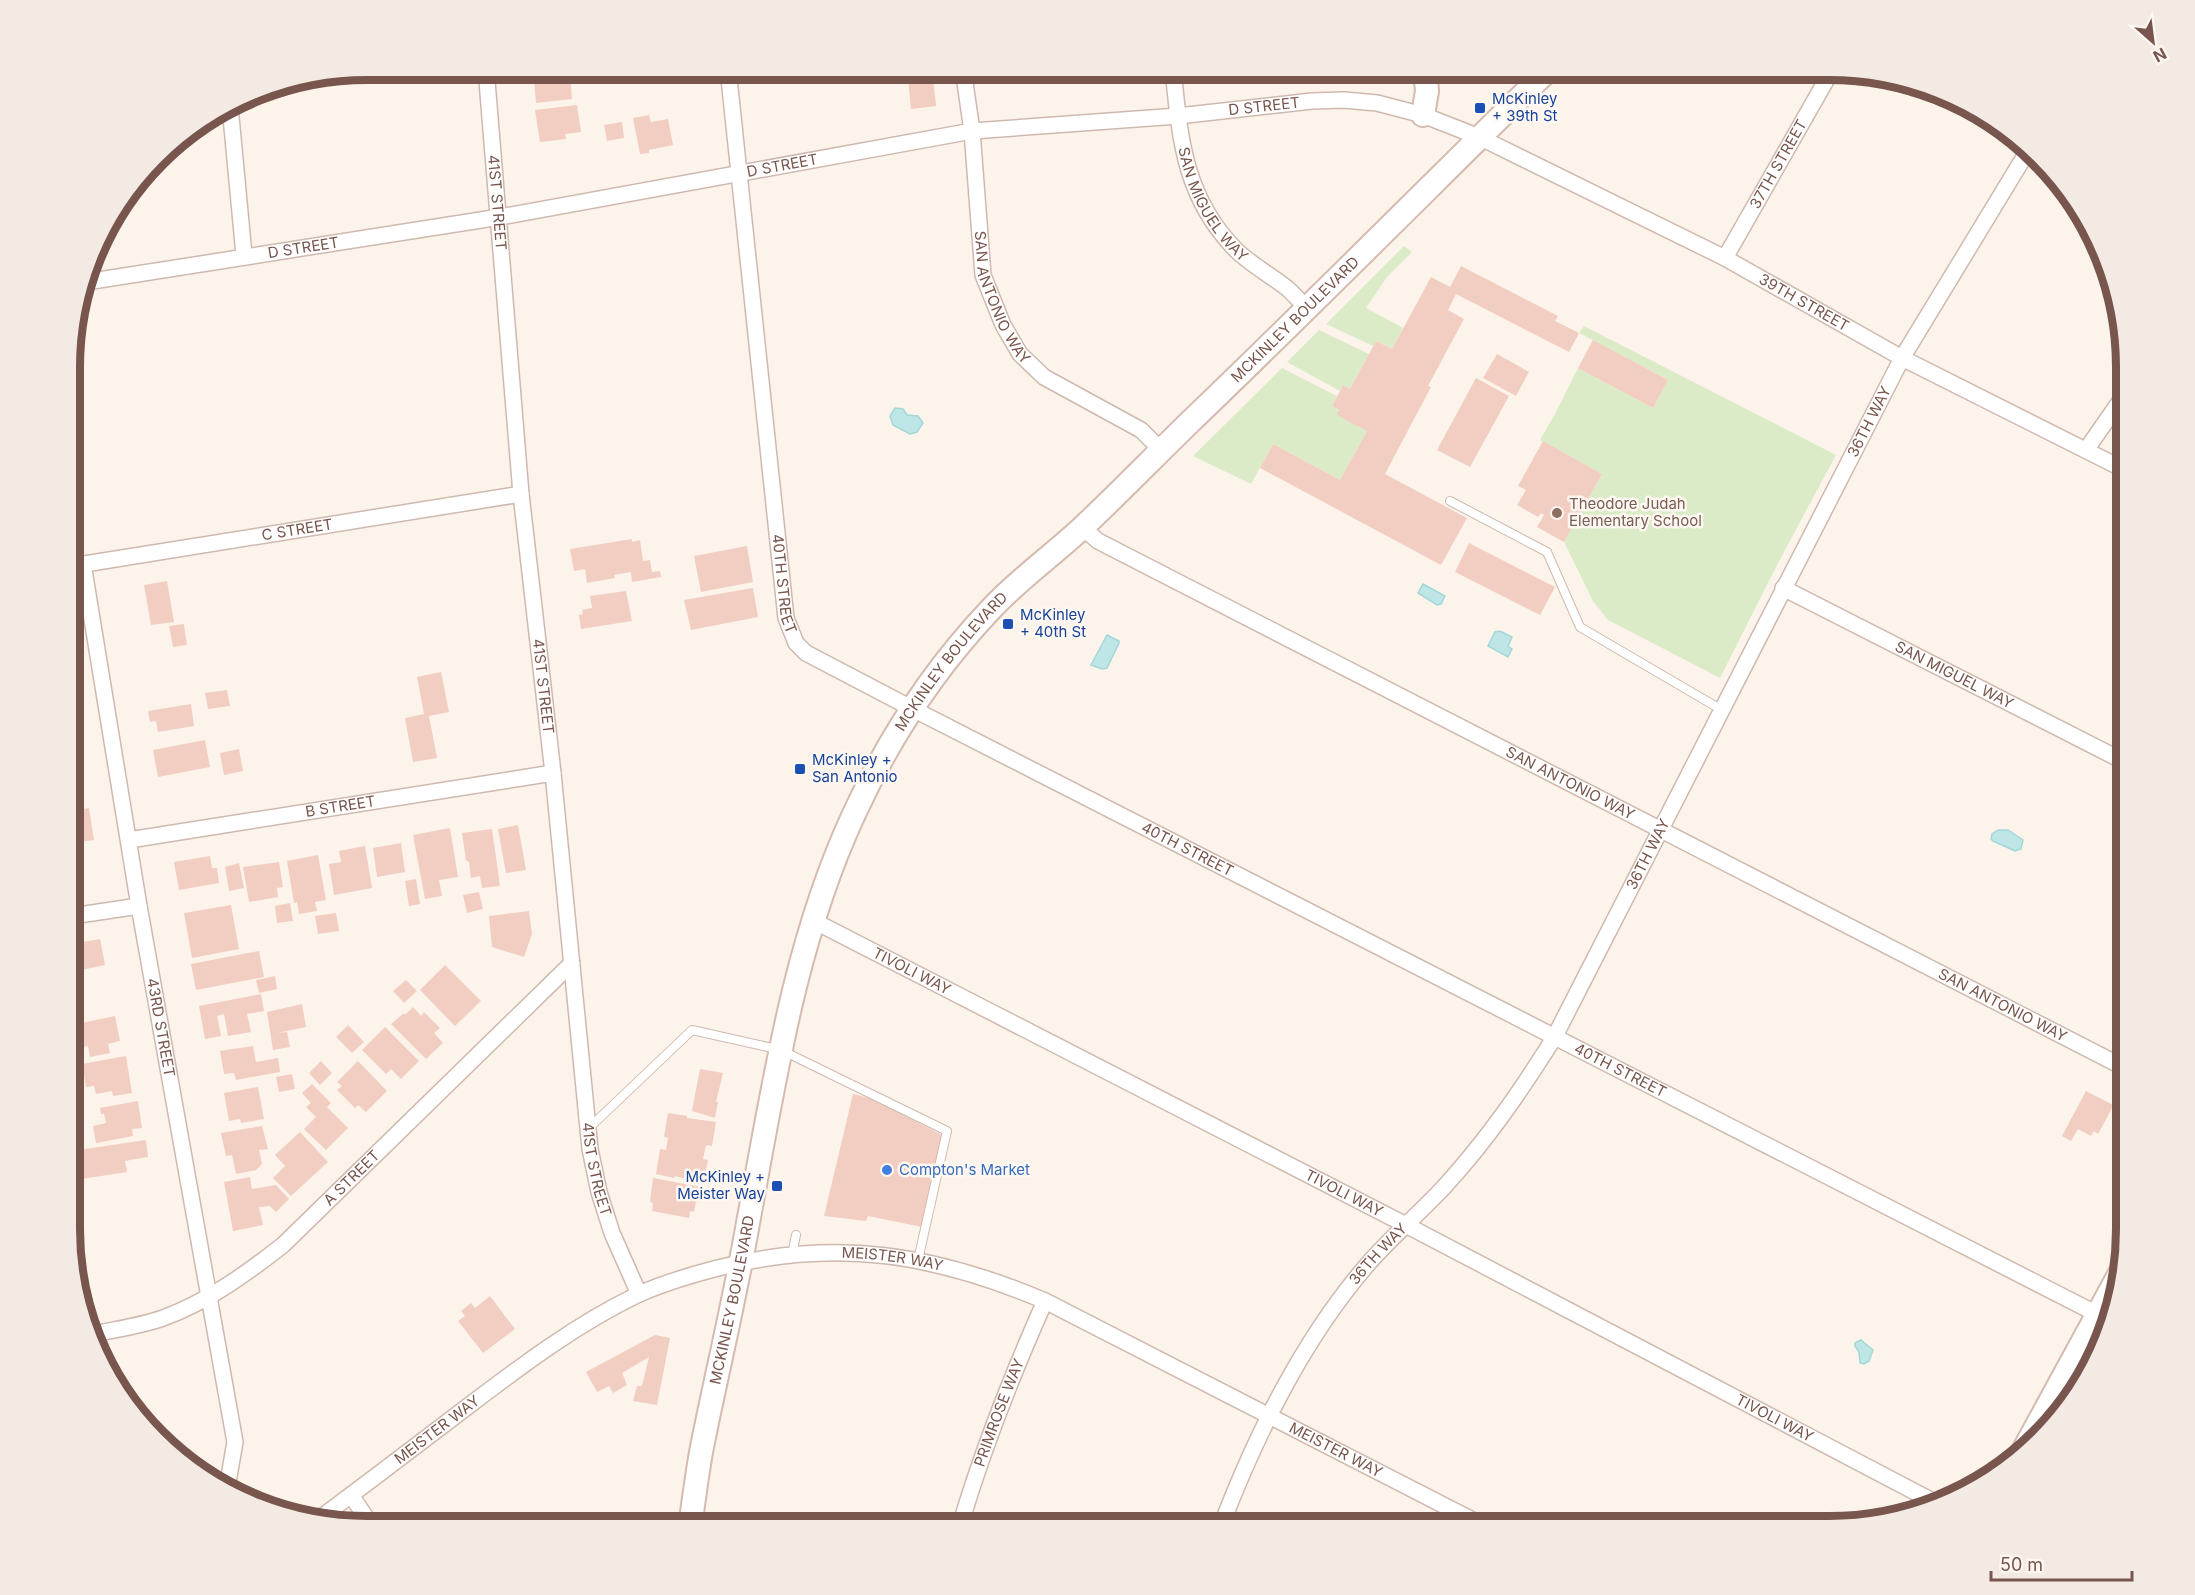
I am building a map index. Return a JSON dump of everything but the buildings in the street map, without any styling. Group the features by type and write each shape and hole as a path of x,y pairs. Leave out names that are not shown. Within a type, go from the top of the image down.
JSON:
{"street":[{"name":"41ST STREET","path":"487,80 521,494 553,772 588,1129 595,1170 612,1233 639,1294"},
{"name":"40TH STREET","path":"729,80 786,618 789,631 796,643 817,660 913,710 2097,1314"},
{"name":"SAN ANTONIO WAY","path":"965,80 972,131 983,275 995,307 1020,354 1044,377 1144,433 1161,450"},
{"name":"SAN MIGUEL WAY","path":"1174,80 1183,153 1191,179 1203,205 1218,229 1236,250 1257,269 1288,290 1307,309"},
{"path":"1423,114 1427,91 1426,80"},
{"name":"MCKINLEY BOULEVARD","path":"691,1516 700,1456 800,963 812,920 854,813 881,761 954,652 993,607 1082,527 1307,309 1538,80"},
{"name":"37TH STREET","path":"1725,258 1826,80"},
{"name":"D STREET","path":"93,281 244,255 500,217 972,131 1178,116 1312,101 1344,100 1377,103 1423,114 1479,137"},
{"path":"231,114 244,255"},
{"name":"39TH STREET","path":"1479,137 1725,258 1902,358 2116,465"},
{"name":"36TH WAY","path":"1225,1516 1238,1481 1269,1416 1304,1354 1339,1301 1366,1266 1442,1190 1476,1150 1516,1098 1554,1038 1902,358 2024,157"},
{"path":"2086,450 2116,407"},
{"name":"C STREET","path":"80,565 521,494"},
{"name":"SAN ANTONIO WAY","path":"1082,527 1109,547 2116,1063"},
{"name":"43RD STREET","path":"80,581 129,840 234,1442 227,1479"},
{"name":"SAN MIGUEL WAY","path":"1784,588 2116,757"},
{"name":"B STREET","path":"129,840 553,772"},
{"path":"80,915 139,906"},
{"name":"TIVOLI WAY","path":"812,920 1406,1225 1927,1498"},
{"name":"A STREET","path":"99,1333 162,1318 210,1296 252,1269 282,1245 572,963"},
{"name":"MEISTER WAY","path":"327,1513 542,1351 595,1317 639,1294 686,1276 741,1262 792,1255 851,1253 918,1260 950,1267 998,1282 1045,1301 1464,1516"},
{"path":"2051,1409 2097,1314 2107,1299"},
{"name":"PRIMROSE WAY","path":"963,1516 989,1434 1015,1367 1045,1301"},
{"path":"351,1495 365,1516"}],"lane":[{"path":"1450,501 1547,552 1580,627 1722,710"},
{"path":"588,1129 692,1030 781,1050 946,1131 918,1260"},
{"path":"792,1255 796,1235"}],"green space":[{"path":"1404,246 1412,252 1387,277 1366,308 1403,328 1392,349 1376,341 1373,346 1326,324"},
{"path":"1584,326 1836,455 1720,678 1608,620 1593,601 1564,542 1602,474 1540,440 1578,368 1653,408 1668,380 1579,333"},
{"path":"1319,330 1369,354 1350,389 1343,386 1340,391 1287,362"},
{"path":"1282,368 1337,396 1332,406 1367,431 1340,480 1273,444 1251,484 1193,456"}],"water":[{"path":"895,408 903,409 907,415 918,416 923,423 917,432 910,434 893,425 890,416"},
{"path":"1423,584 1445,596 1441,604 1437,605 1418,593"},
{"path":"1500,631 1512,637 1508,646 1512,649 1508,657 1488,646 1495,632"},
{"path":"1107,635 1119,643 1107,668 1102,669 1091,665"},
{"path":"1998,830 2008,830 2023,840 2021,849 2015,851 1993,841 1992,834"},
{"path":"1861,1340 1873,1350 1869,1361 1864,1364 1860,1363 1859,1352 1855,1346 1855,1343"}],"place":[{"name":"McKinley + 39th St","path":"1480,108"},
{"name":"Theodore Judah Elementary School","path":"1557,513"},
{"name":"McKinley + 40th St","path":"1008,624"},
{"name":"McKinley + San Antonio","path":"800,769"},
{"name":"Compton's Market","path":"887,1170"},
{"name":"McKinley + Meister Way","path":"777,1186"}]}
